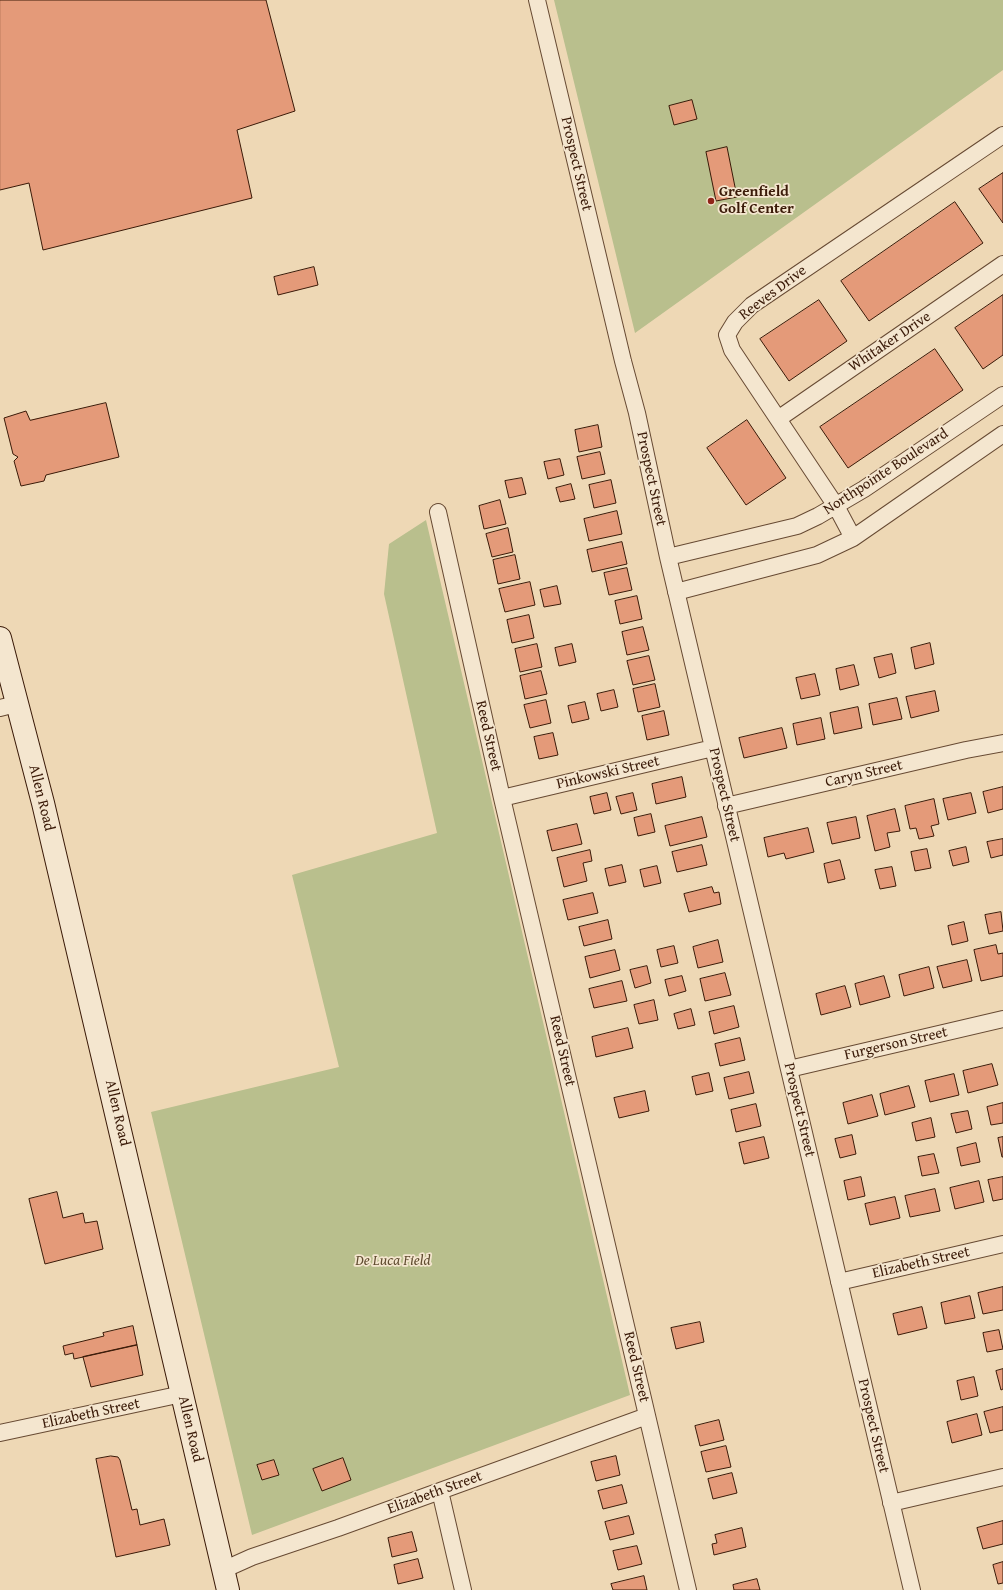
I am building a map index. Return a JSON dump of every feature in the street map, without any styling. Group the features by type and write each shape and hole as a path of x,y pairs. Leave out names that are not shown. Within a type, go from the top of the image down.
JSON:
{"main road":[{"name":"Allen Road","path":"0,638 8,706 43,803 226,1580"}],"street":[{"name":"Prospect Street","path":"537,0 623,361 637,413 676,592 912,1590"},
{"name":"Reeves Drive","path":"853,538 836,506 732,350 727,335 735,322 752,305 1003,135"},
{"name":"Whitaker Drive","path":"778,419 1003,264"},
{"name":"Northpointe Boulevard","path":"668,557 797,526 836,506 864,489 1003,395"},
{"path":"676,592 817,555 853,538 1003,434"},
{"name":"Reed Street","path":"438,512 502,798 688,1590"},
{"name":"Caryn Street","path":"726,806 966,750 1003,743"},
{"name":"Pinkowski Street","path":"502,798 713,748"},
{"name":"Furgerson Street","path":"789,1069 1003,1019"},
{"name":"Elizabeth Street","path":"839,1282 1003,1244"},
{"name":"Elizabeth Street","path":"0,1433 182,1394"},
{"name":"Elizabeth Street","path":"226,1580 252,1556 338,1528 647,1416"},
{"path":"891,1503 1003,1477"},
{"path":"440,1491 463,1590"}],"green space":[{"name":"Greenfield Golf Center","path":"554,0 1003,0 1003,70 635,333"},
{"name":"De Luca Field","path":"426,520 630,1395 252,1535 151,1112 339,1067 292,875 437,833 384,594 389,544"}],"building":[{"path":"0,0 266,0 295,111 237,130 252,198 43,250 29,183 0,190"},
{"path":"692,100 697,119 674,125 669,106"},
{"path":"727,147 737,197 716,201 706,152"},
{"path":"1003,173 1003,223 979,189"},
{"path":"955,202 983,243 869,321 841,281"},
{"path":"314,267 318,285 278,295 274,277"},
{"path":"1003,295 1003,355 983,369 955,328"},
{"path":"819,300 847,341 789,381 760,339"},
{"path":"935,349 963,390 848,468 820,427"},
{"path":"106,403 119,457 46,475 44,481 21,486 14,461 18,457 13,454 4,418 26,411 30,420"},
{"path":"747,420 786,478 746,505 707,448"},
{"path":"598,425 602,447 579,452 575,430"},
{"path":"600,452 605,474 582,479 577,457"},
{"path":"560,459 564,475 548,479 544,462"},
{"path":"522,478 526,494 509,498 505,481"},
{"path":"611,480 616,503 594,508 589,485"},
{"path":"571,484 575,499 560,502 556,488"},
{"path":"500,500 506,524 484,529 479,506"},
{"path":"617,511 622,534 589,541 584,519"},
{"path":"508,528 513,552 492,557 486,534"},
{"path":"622,542 627,564 592,572 587,550"},
{"path":"515,555 520,579 498,584 493,560"},
{"path":"627,568 632,590 609,595 604,573"},
{"path":"530,582 535,605 505,612 499,589"},
{"path":"557,586 561,604 544,607 540,590"},
{"path":"637,596 642,619 620,624 615,601"},
{"path":"529,615 534,638 512,643 507,620"},
{"path":"643,627 649,650 627,655 622,632"},
{"path":"930,643 934,664 915,669 911,648"},
{"path":"537,644 542,667 520,672 515,649"},
{"path":"572,644 576,662 559,666 555,648"},
{"path":"892,654 896,673 879,678 874,658"},
{"path":"649,656 655,680 633,685 627,661"},
{"path":"854,665 859,685 840,690 836,669"},
{"path":"541,671 547,694 525,699 520,676"},
{"path":"815,674 820,695 801,699 796,678"},
{"path":"655,684 660,707 638,712 633,689"},
{"path":"614,690 618,707 601,711 597,694"},
{"path":"935,691 939,711 911,718 906,697"},
{"path":"897,698 902,719 873,725 869,704"},
{"path":"546,700 551,723 530,728 524,705"},
{"path":"585,702 589,719 572,723 568,706"},
{"path":"858,707 862,728 834,734 830,713"},
{"path":"664,711 669,735 647,740 642,716"},
{"path":"821,718 825,739 797,745 793,724"},
{"path":"782,728 787,748 744,758 739,738"},
{"path":"553,733 558,755 539,759 534,737"},
{"path":"682,777 686,797 656,804 652,784"},
{"path":"1003,787 1003,809 988,813 983,792"},
{"path":"607,793 611,810 594,814 590,797"},
{"path":"633,793 637,810 621,814 616,797"},
{"path":"971,793 976,813 948,820 943,799"},
{"path":"934,799 939,824 931,826 934,836 919,839 916,828 910,829 905,806"},
{"path":"895,809 900,831 887,833 890,847 875,851 867,816"},
{"path":"651,814 655,832 638,836 634,818"},
{"path":"702,817 707,837 670,846 665,826"},
{"path":"856,817 860,838 832,844 827,823"},
{"path":"577,824 582,844 552,851 547,831"},
{"path":"808,828 814,852 786,859 784,853 768,857 764,838"},
{"path":"1003,839 1003,855 991,858 987,842"},
{"path":"702,845 707,865 677,872 672,852"},
{"path":"966,847 969,862 953,866 949,851"},
{"path":"927,849 931,868 915,871 911,852"},
{"path":"590,850 592,861 583,863 587,881 564,887 557,858"},
{"path":"840,860 845,879 828,883 824,864"},
{"path":"622,865 626,882 609,886 605,869"},
{"path":"657,866 661,883 644,887 640,870"},
{"path":"892,867 896,886 880,889 875,870"},
{"path":"712,887 714,893 719,892 721,904 689,912 684,894"},
{"path":"593,893 598,913 568,920 563,900"},
{"path":"1001,912 1003,931 989,934 985,915"},
{"path":"608,920 612,939 584,946 579,927"},
{"path":"964,922 968,941 952,945 948,926"},
{"path":"718,940 723,962 698,968 693,947"},
{"path":"996,945 998,954 1003,953 1003,976 981,981 974,950"},
{"path":"674,946 678,963 661,967 657,950"},
{"path":"615,950 620,970 590,978 585,957"},
{"path":"967,960 972,981 943,988 937,967"},
{"path":"647,966 651,983 635,988 630,970"},
{"path":"929,967 934,988 904,996 899,975"},
{"path":"725,973 731,995 705,1001 700,979"},
{"path":"682,976 686,991 669,996 665,980"},
{"path":"884,976 890,997 860,1005 855,984"},
{"path":"622,981 627,1001 594,1008 589,989"},
{"path":"845,986 851,1007 821,1015 816,994"},
{"path":"654,1000 658,1020 639,1024 634,1005"},
{"path":"734,1006 739,1027 714,1034 709,1012"},
{"path":"691,1009 695,1025 678,1029 674,1014"},
{"path":"628,1028 633,1048 596,1057 592,1037"},
{"path":"740,1038 745,1060 720,1066 715,1044"},
{"path":"992,1064 998,1085 968,1093 963,1071"},
{"path":"749,1072 754,1093 729,1099 724,1078"},
{"path":"709,1073 713,1091 696,1095 692,1077"},
{"path":"954,1074 959,1095 930,1102 925,1081"},
{"path":"909,1086 915,1107 885,1115 880,1094"},
{"path":"645,1091 649,1111 619,1118 614,1098"},
{"path":"872,1095 878,1116 848,1124 843,1103"},
{"path":"1003,1103 1003,1123 991,1125 987,1107"},
{"path":"756,1104 761,1126 736,1132 731,1110"},
{"path":"968,1111 972,1129 956,1133 951,1114"},
{"path":"931,1118 935,1137 916,1141 912,1123"},
{"path":"852,1135 856,1154 840,1158 835,1139"},
{"path":"764,1137 769,1158 744,1164 739,1143"},
{"path":"1003,1137 1003,1157 1002,1157 998,1138"},
{"path":"976,1143 980,1162 961,1166 957,1148"},
{"path":"934,1154 939,1173 922,1176 918,1157"},
{"path":"861,1177 865,1196 848,1200 844,1181"},
{"path":"1003,1177 1003,1199 993,1201 988,1180"},
{"path":"979,1181 984,1202 955,1209 950,1188"},
{"path":"935,1189 940,1211 910,1217 905,1196"},
{"path":"57,1192 63,1218 83,1213 85,1223 97,1221 103,1249 45,1264 29,1199"},
{"path":"895,1197 900,1218 870,1225 865,1204"},
{"path":"1003,1287 1003,1310 983,1314 978,1293"},
{"path":"970,1296 975,1318 945,1324 941,1303"},
{"path":"922,1307 927,1328 898,1335 893,1314"},
{"path":"700,1322 704,1342 676,1349 671,1328"},
{"path":"133,1326 137,1345 74,1359 73,1353 65,1355 63,1346 104,1336 103,1333"},
{"path":"999,1330 1003,1349 987,1352 983,1333"},
{"path":"137,1345 143,1375 91,1387 83,1357"},
{"path":"1003,1369 1003,1389 1001,1390 996,1371"},
{"path":"974,1377 978,1396 961,1400 957,1381"},
{"path":"1003,1407 1003,1430 990,1433 984,1412"},
{"path":"977,1414 982,1435 952,1443 947,1422"},
{"path":"719,1420 724,1440 700,1446 695,1426"},
{"path":"726,1446 731,1467 706,1472 701,1452"},
{"path":"111,1456 118,1457 120,1460 132,1510 137,1509 140,1525 164,1519 170,1545 116,1557 96,1459"},
{"path":"616,1456 620,1475 596,1481 591,1462"},
{"path":"343,1458 351,1480 322,1491 313,1469"},
{"path":"274,1460 279,1475 262,1480 257,1465"},
{"path":"732,1473 737,1493 713,1499 708,1479"},
{"path":"622,1485 627,1503 603,1509 598,1491"},
{"path":"629,1516 634,1534 610,1540 605,1522"},
{"path":"1003,1521 1003,1544 983,1549 977,1528"},
{"path":"742,1528 746,1547 714,1555 712,1544 717,1543 715,1535"},
{"path":"412,1532 417,1551 392,1557 388,1538"},
{"path":"637,1546 642,1564 618,1570 613,1551"},
{"path":"418,1559 423,1578 398,1584 394,1565"},
{"path":"1003,1562 1003,1583 998,1584 993,1565"},
{"path":"644,1576 647,1590 613,1590 611,1584"},
{"path":"757,1579 760,1590 734,1590 733,1585"}],"place":[{"name":"Greenfield Golf Center","path":"711,201"}]}
